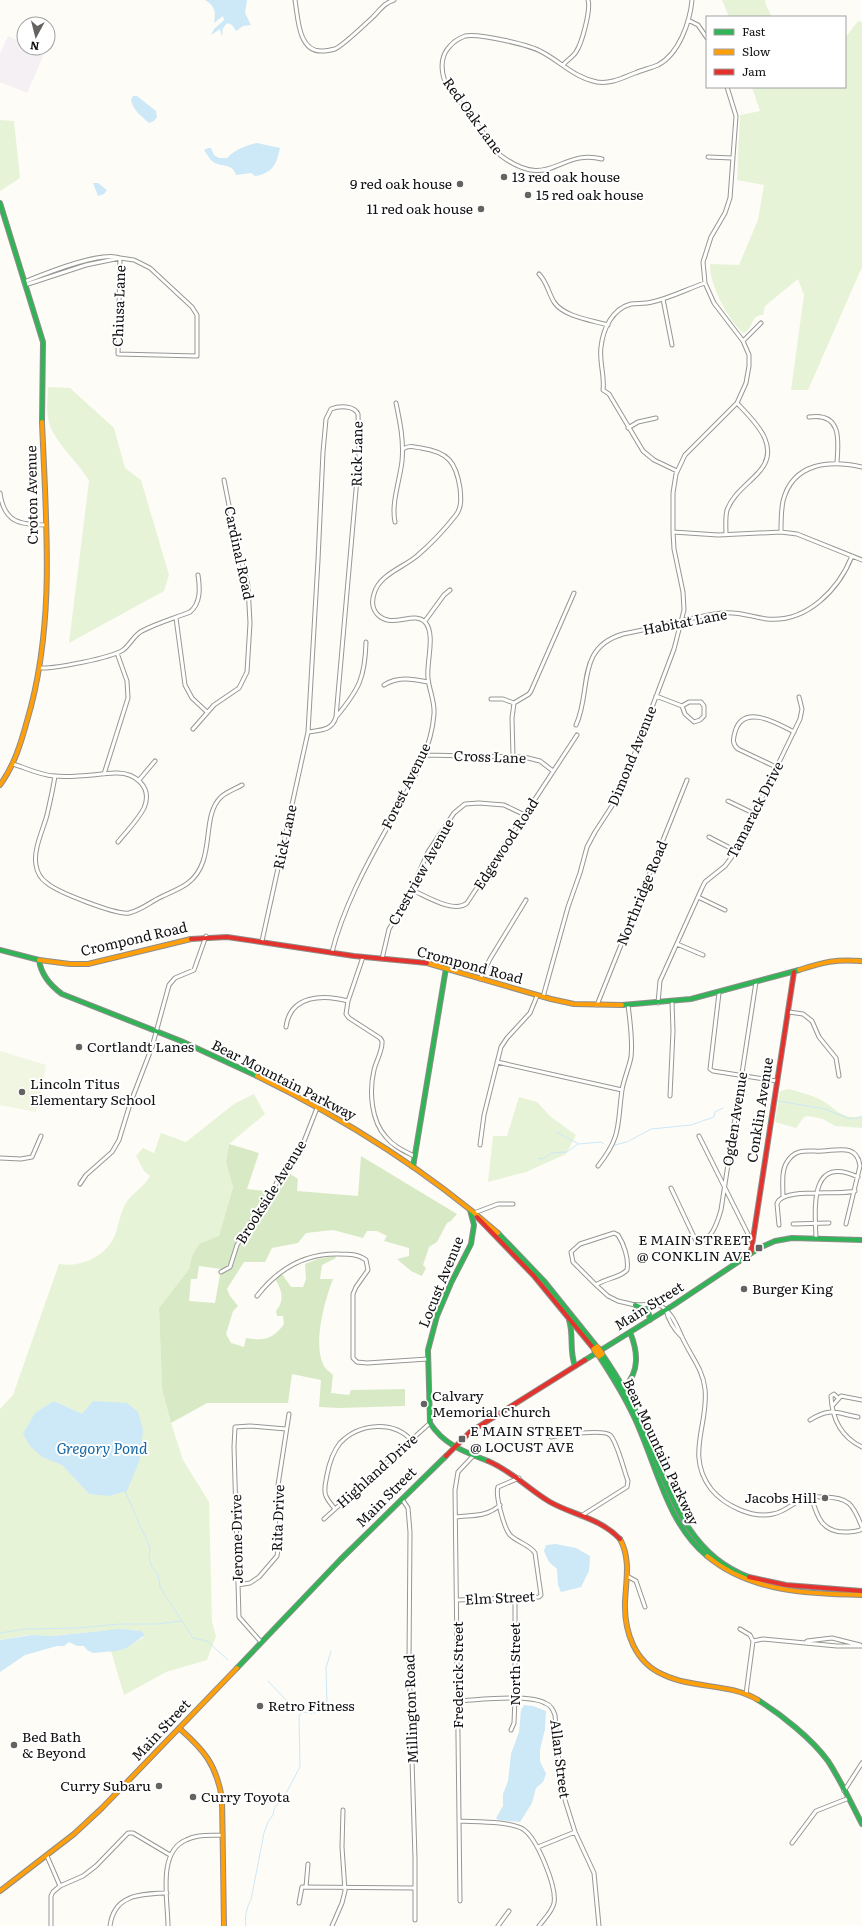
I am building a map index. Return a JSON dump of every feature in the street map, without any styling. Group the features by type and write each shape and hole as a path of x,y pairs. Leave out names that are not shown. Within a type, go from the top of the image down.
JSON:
{"main road":[{"name":"Croton Avenue","path":"0,203 38,324 44,348 42,396 46,525 45,622 39,668 30,715 13,764 0,785"},
{"name":"Crompond Road","path":"0,950 39,960 67,964 90,964 186,939 206,936 227,936 363,957 423,962 537,996 597,1006 672,1001 719,993 833,960 862,961"},
{"name":"Bear Mountain Parkway","path":"39,960 39,965 51,984 62,994 156,1030 239,1068 317,1108 353,1128 413,1167 472,1212 497,1233 532,1269 596,1348 633,1414 673,1512 685,1533 702,1553 731,1574 756,1583 808,1591 862,1595"},
{"path":"413,1167 446,968"},
{"name":"Conklin Avenue","path":"751,1252 751,1240 794,972"},
{"name":"Bear Mountain Parkway","path":"472,1212 481,1223 521,1262 596,1348"},
{"name":"Locust Avenue","path":"430,1423 428,1350 437,1316 451,1283 469,1248 474,1228 472,1212"},
{"name":"Locust Avenue","path":"474,1228 481,1223"},
{"name":"Main Street","path":"0,1891 47,1856 102,1808 261,1642 402,1499 454,1447 485,1421 666,1310 751,1252 767,1244 784,1239 816,1238 862,1240"},
{"path":"635,1304 648,1310 650,1320"},
{"path":"566,1314 572,1327 570,1352 575,1366"},
{"path":"572,1339 579,1330"},
{"path":"624,1388 631,1380 636,1367 636,1350 630,1332"},
{"name":"Bear Mountain Parkway","path":"600,1355 624,1388 643,1426 675,1507 690,1532 709,1554 733,1570 760,1579 800,1586 862,1591"},
{"path":"430,1423 438,1435 454,1447 505,1469 552,1503 607,1528 622,1542 626,1553 627,1576 625,1601 628,1631 636,1650 645,1663 657,1673 670,1679 715,1686 746,1694 767,1706 816,1748 830,1766 862,1824"},
{"path":"179,1728 205,1752 217,1771 222,1798 224,1926"}],"street":[{"path":"295,0 299,25 305,43 313,50 320,51 332,50 338,46 384,3 394,0"},
{"path":"563,65 577,51 580,44 589,11 588,0"},
{"name":"Red Oak Lane","path":"602,159 585,156 548,170 536,171 522,168 510,163 500,154 445,82 442,74 444,56 448,47 466,36 485,37 526,45 541,51 582,78 598,82 612,82 660,63 678,45 688,19 692,0"},
{"path":"688,19 698,26 706,37"},
{"path":"705,283 652,303 632,304 621,307 612,316 601,345 600,358 604,384 603,390 609,394 637,443 649,457 677,471 685,455 692,447 737,403 746,383 749,366 748,355 743,341 714,303 705,283 703,262 711,237 725,213 730,198 736,116 726,88"},
{"path":"708,157 732,158"},
{"path":"25,284 102,258 113,260 120,258"},
{"name":"Chiusa Lane","path":"120,258 134,260 150,268 192,307 197,316 197,356 118,354 120,258"},
{"path":"539,274 545,280 553,300 560,309 608,325"},
{"path":"663,298 672,345"},
{"path":"743,341 761,323"},
{"path":"395,522 394,507 403,450 396,403"},
{"path":"726,535 728,508 739,491 762,469 766,459 767,445 764,434 737,403"},
{"name":"Rick Lane","path":"262,941 308,732 323,452 326,426 328,414 331,409 348,408 355,410 358,414 359,456 336,717"},
{"path":"809,417 824,417 835,426 838,437 837,462"},
{"path":"628,428 638,422 656,418"},
{"path":"403,450 412,446 426,449 448,459 458,472 461,494 460,508 450,522 417,556 383,580 374,594 373,602 376,612 385,620 393,621 412,618 425,621 444,594 450,590"},
{"path":"781,532 784,500 793,482 803,472 814,466 837,462 862,467"},
{"name":"Dimond Avenue","path":"543,997 568,907 587,847 619,795 674,649 682,622 684,597 674,549 673,532 673,493 677,471"},
{"name":"Cardinal Road","path":"207,712 239,688 247,673 250,623 248,586 235,536 224,480"},
{"path":"0,493 2,504 11,519 25,524 46,525"},
{"path":"673,532 726,535 781,532 798,534 862,560"},
{"name":"Habitat Lane","path":"576,725 581,710 585,680 592,660 600,646 614,637 730,612 767,619 801,614 812,607 837,585 852,556"},
{"path":"39,668 102,658 117,653 127,646 139,633 190,612 195,608 198,598 200,587 198,575"},
{"path":"491,699 503,699 514,702 529,694 574,593"},
{"path":"176,618 185,685 192,698 207,712 193,728"},
{"name":"Forest Avenue","path":"332,952 338,932 368,864 424,755 428,743 434,715 434,706 428,682 430,631 425,621"},
{"path":"308,732 324,731 334,723 336,717 359,686 364,671 366,642"},
{"path":"104,774 128,698 127,681 117,653"},
{"path":"384,685 392,681 403,679 428,682"},
{"path":"656,696 682,706 685,714 694,722 700,720 704,716 704,706 701,702 689,702 682,706"},
{"name":"Tamarack Drive","path":"658,1003 660,981 705,882 725,866 736,851 802,715 800,697"},
{"path":"513,756 512,718 514,702"},
{"path":"776,767 746,754 734,745 733,738 736,727 743,719 750,716 758,717 794,732"},
{"name":"Edgewood Road","path":"412,890 451,907 459,908 464,906 472,897 577,735"},
{"name":"Cross Lane","path":"424,755 524,756 540,761 553,771"},
{"path":"139,780 155,761"},
{"path":"13,764 54,776 125,774 131,775 139,780 145,790 145,805 118,842"},
{"path":"54,776 48,813 38,847 36,862 38,872 48,885 110,910 124,913 147,906 160,897 178,889 197,875 204,859 212,814 217,801 223,794 242,785"},
{"name":"Northridge Road","path":"597,1006 687,780"},
{"path":"728,801 754,814"},
{"name":"Crestview Avenue","path":"382,959 389,929 412,890 424,861 448,819 465,804 497,804 512,808 525,815"},
{"path":"708,838 736,851"},
{"path":"698,897 725,910"},
{"path":"480,979 490,959 526,900"},
{"path":"80,1184 86,1175 112,1152 117,1144 130,1104 150,1054 170,983 175,978 194,970 206,936"},
{"path":"677,944 703,955"},
{"path":"363,957 348,1001 346,1011 347,1016 380,1038 382,1043 374,1069 372,1096 380,1128 390,1141 414,1156"},
{"name":"Ogden Avenue","path":"671,1188 695,1239 698,1242 703,1240 715,1228 725,1187 756,982"},
{"path":"719,993 710,1067 713,1071 777,1081"},
{"path":"480,1145 484,1115 503,1043 530,1013 537,996"},
{"path":"286,1026 288,1015 298,1004 304,1001 329,998 348,1001"},
{"path":"670,1096 673,1031 672,1001"},
{"path":"598,1166 613,1145 618,1133 622,1090 632,1046 628,1005"},
{"path":"788,1012 803,1014 812,1021 819,1037 836,1058 839,1076"},
{"path":"497,1062 622,1090"},
{"name":"Brookside Avenue","path":"221,1272 230,1267 237,1245 250,1223 268,1202 280,1175 300,1152 317,1108"},
{"path":"0,1158 21,1159 32,1157 41,1136"},
{"path":"699,1136 751,1240"},
{"path":"783,1196 786,1163 792,1157 803,1150 822,1151 840,1148 850,1150 859,1160 858,1178 846,1224"},
{"path":"816,1238 816,1194 822,1181 831,1173 842,1171 858,1178"},
{"path":"779,1225 777,1204 783,1196 799,1193 844,1194 855,1191"},
{"path":"472,1212 498,1204 513,1204"},
{"path":"793,1224 829,1224"},
{"path":"596,1285 602,1280 622,1274 628,1270 627,1259 621,1239 616,1234 580,1244 571,1252 573,1262 596,1285 613,1300 635,1304 655,1303 671,1314 700,1368 703,1378 706,1398 700,1432 700,1464 701,1471 712,1490 720,1497 740,1509 751,1514 763,1515 781,1512 811,1496 844,1499 853,1508 862,1528 858,1532 837,1532 827,1528 821,1522 811,1496"},
{"path":"257,1296 272,1278 290,1267 315,1255 329,1253 356,1255 366,1260 368,1268 367,1273 356,1287 353,1294 353,1358 357,1362 367,1363 428,1359"},
{"path":"838,1398 835,1394 832,1394 831,1402 833,1405 833,1413 837,1426 843,1433 862,1447"},
{"path":"833,1405 838,1398 845,1397 862,1400"},
{"path":"810,1420 823,1412 858,1417"},
{"name":"Rita Drive","path":"238,1585 250,1583 259,1577 277,1556 280,1534 278,1485 289,1414"},
{"name":"Highland Drive","path":"324,1518 412,1441 430,1423"},
{"name":"Jerome Drive","path":"261,1642 239,1617 234,1447 235,1427 250,1426 286,1429"},
{"path":"335,1509 326,1496 325,1488 330,1462 340,1443 362,1430 387,1426 397,1428 412,1441"},
{"path":"550,1437 564,1434 604,1433 610,1435 614,1442 628,1481 627,1487 581,1516"},
{"name":"Frederick Street","path":"460,1901 456,1475 474,1455"},
{"path":"456,1517 486,1514 493,1511 500,1505 497,1496 497,1488 519,1478"},
{"name":"Millington Road","path":"402,1499 408,1508 410,1532 409,1661 415,1920"},
{"name":"Elm Street","path":"458,1600 515,1598 542,1595 535,1553 510,1534 500,1505"},
{"path":"627,1576 636,1581 645,1607"},
{"name":"North Street","path":"511,1730 514,1723 515,1699 515,1598"},
{"path":"740,1629 750,1635 753,1641 746,1694"},
{"path":"800,1642 832,1638 862,1646"},
{"path":"753,1641 762,1639 837,1646 862,1646"},
{"name":"Allan Street","path":"457,1701 515,1699 543,1702 548,1704 554,1711 560,1776 566,1804 575,1832 594,1873 599,1926"},
{"path":"844,1791 862,1763"},
{"path":"792,1843 816,1811 849,1798"},
{"path":"332,1926 342,1903 344,1888 342,1842 343,1810"},
{"path":"459,1821 518,1827 528,1833 538,1847 550,1881 554,1898 550,1911 539,1926"},
{"path":"538,1847 575,1832"},
{"path":"51,1926 51,1896 53,1892 60,1886 83,1876 96,1866 128,1833 133,1834 170,1855"},
{"path":"168,1926 167,1871 170,1855 177,1846 186,1840 199,1836 223,1835"},
{"path":"47,1856 60,1886"},
{"path":"306,1887 308,1864"},
{"path":"299,1904 300,1889 306,1887 415,1888"},
{"path":"110,1926 114,1911 128,1898 142,1894 167,1893"},
{"path":"504,1926 499,1925 509,1911"}],"shaded area":[{"path":"8,36 16,40 16,56 43,56 27,93 0,82 0,54"}],"green space":[{"path":"722,0 765,0 772,16 729,16"},
{"path":"858,21 862,22 862,267 808,390 791,390 804,295 798,279 765,306 763,315 756,317 749,329 743,333 731,320 720,301 713,281 710,264 739,265 758,220 764,185 737,180 740,115 760,111 752,88 846,88 846,37"},
{"path":"0,120 14,121 20,178 0,191"},
{"path":"48,387 70,388 114,428 125,468 141,480 169,575 164,591 69,643 89,481 60,443 50,426 47,410"},
{"name":"Lincoln Titus Elementary School","path":"0,1051 46,1065 36,1112 0,1105"},
{"path":"789,1089 817,1098 838,1112 848,1116 862,1116 862,1128 835,1126 823,1119 808,1116 804,1117 796,1128 775,1122 780,1091"},
{"path":"254,1094 265,1114 229,1144 226,1162 233,1186 219,1237 199,1244 192,1256 189,1269 159,1308 162,1389 183,1460 209,1502 212,1622 216,1636 207,1660 166,1672 124,1695 111,1651 127,1648 144,1637 136,1630 101,1631 53,1636 28,1635 0,1640 0,1409 13,1395 59,1264 67,1265 84,1262 92,1259 106,1249 115,1235 122,1210 126,1203 150,1176 144,1171 136,1156 143,1148 154,1153 161,1133 186,1142 234,1104","holes":["54,1401 82,1414 89,1494 62,1465"]},
{"path":"519,1097 537,1102 551,1117 576,1135 566,1154 526,1172 488,1182 493,1136 507,1136"},
{"path":"229,1144 259,1153 247,1189 273,1192 284,1172 289,1173 298,1179 297,1191 358,1196 361,1156 457,1214 447,1223 437,1242 429,1247 423,1265 426,1268 422,1276 411,1271 397,1259 409,1256 409,1248 384,1241 387,1236 377,1231 367,1231 363,1238 333,1230 306,1233 298,1243 272,1248 265,1262 244,1262 227,1289 230,1296 238,1306 233,1311 226,1334 231,1343 244,1347 246,1338 268,1338 276,1333 284,1324 283,1316 277,1316 276,1311 281,1303 282,1295 275,1279 282,1274 291,1287 303,1287 306,1279 305,1264 318,1259 335,1256 336,1258 322,1265 320,1279 333,1279 321,1321 319,1344 320,1355 324,1365 333,1375 331,1393 349,1395 351,1390 405,1389 405,1406 340,1408 319,1407 321,1380 292,1374 288,1403 207,1403 171,1423 162,1389 159,1308 189,1269 192,1256 199,1244 219,1236 233,1187 226,1162","holes":["199,1266 221,1269 215,1303 189,1301 191,1279 197,1279"]}],"water":[{"path":"205,0 247,0 245,13 251,25 243,26 236,31 232,25 227,23 223,28 222,37 220,29 211,35 214,29 224,20 223,16 214,23 215,16 213,7"},
{"path":"133,96 137,96 156,111 157,117 154,121 149,123 138,113 132,104 131,100"},
{"path":"257,143 280,148 273,167 266,173 255,176 251,173 236,175 235,171 230,167 218,164 211,160 204,150 211,148 214,155 219,158 227,158 240,148"},
{"path":"93,183 98,183 107,190 104,194 98,196"},
{"name":"Gregory Pond","path":"54,1401 82,1414 93,1401 127,1403 138,1412 143,1430 140,1459 127,1491 109,1496 89,1494 62,1465 42,1457 30,1446 23,1434 35,1413"},
{"path":"556,1544 576,1548 590,1556 589,1571 581,1587 561,1592 558,1585 557,1569 549,1562 544,1551 546,1545"},
{"path":"120,1629 141,1631 145,1635 127,1648 116,1651 93,1653 87,1650 84,1646 77,1646 69,1642 64,1646 57,1646 25,1655 0,1672 0,1640 32,1635 53,1636"},
{"path":"524,1705 533,1706 546,1711 545,1729 540,1750 540,1761 546,1774 543,1782 536,1788 532,1803 520,1822 498,1820 496,1818 503,1806 503,1794 508,1781 511,1754 519,1732 521,1710"}],"waterway":[{"path":"778,1101 825,1109 850,1119 862,1117"},
{"path":"615,1145 627,1142 651,1129 691,1125 714,1117 715,1112 723,1108"},
{"path":"556,1132 579,1144 601,1142 604,1144"},
{"path":"538,1159 545,1158 551,1153 567,1152 578,1144"},
{"path":"125,1491 150,1548 149,1558 152,1567 158,1574 160,1587 193,1638 207,1641 228,1660"},
{"path":"0,1633 26,1629 78,1628 120,1624 158,1624 181,1621"},
{"path":"246,1926 246,1913 251,1900 264,1833 268,1822 273,1815 274,1809 286,1793 300,1767 299,1716 302,1712 312,1713 325,1710 327,1704 326,1668 331,1651"},
{"path":"268,1681 291,1705"}],"traffic: fast":[{"path":"0,203 43,342 42,422"},
{"path":"0,950 39,960 47,979 62,994 181,1041 257,1076"},
{"path":"413,1167 446,968"},
{"path":"622,1005 691,999 799,970"},
{"path":"470,1210 474,1225 471,1244 451,1283 437,1316 428,1350 430,1423 448,1442 463,1451 488,1461"},
{"path":"498,1233 544,1281 597,1347"},
{"path":"585,1360 672,1306 759,1248 775,1241 792,1238 862,1240"},
{"path":"635,1305 648,1310 650,1320"},
{"path":"569,1320 572,1355 575,1366"},
{"path":"624,1388 633,1375 636,1361 635,1347 630,1332"},
{"path":"602,1354 633,1405 669,1491 692,1533 708,1551 726,1566 749,1577"},
{"path":"599,1356 631,1409 666,1497 674,1513 683,1529 707,1556"},
{"path":"237,1668 340,1560 446,1456"},
{"path":"758,1700 777,1713 814,1744 828,1761 862,1824"}],"traffic: slow":[{"path":"0,785 13,762 22,738 36,684 42,647 46,610 47,573 47,535 42,422"},
{"path":"39,960 70,964 88,964 191,939"},
{"path":"799,970 830,962 844,960 862,961"},
{"path":"427,963 551,999 574,1004 622,1005"},
{"path":"257,1076 321,1109 383,1147 442,1188 498,1233"},
{"path":"597,1347 602,1354"},
{"path":"594,1349 599,1356"},
{"path":"620,1539 626,1554 627,1562 625,1613 629,1635 639,1655 654,1670 664,1675 687,1682 736,1691 758,1700"},
{"path":"707,1556 724,1568 742,1577 780,1589 821,1594 862,1595"},
{"path":"0,1891 74,1834 102,1808 237,1668"},
{"path":"179,1728 208,1758 216,1776 222,1798 224,1926"}],"traffic: jam":[{"path":"191,939 227,937 354,956 427,963"},
{"path":"751,1252 794,972"},
{"path":"477,1217 534,1276 594,1349"},
{"path":"446,1456 470,1432 585,1360"},
{"path":"488,1461 505,1470 550,1502 595,1521 604,1526 620,1539"},
{"path":"749,1577 786,1585 862,1591"}],"place":[{"name":"13 red oak house","path":"504,177"},
{"name":"9 red oak house","path":"460,184"},
{"name":"15 red oak house","path":"528,195"},
{"name":"11 red oak house","path":"481,209"},
{"name":"Cortlandt Lanes","path":"79,1047"},
{"name":"Lincoln Titus Elementary School","path":"22,1092"},
{"name":"E MAIN STREET @ CONKLIN AVE","path":"759,1248"},
{"name":"Burger King","path":"744,1289"},
{"name":"Calvary Memorial Church","path":"424,1404"},
{"name":"E MAIN STREET @ LOCUST AVE","path":"462,1439"},
{"name":"Jacobs Hill","path":"825,1498"},
{"name":"Retro Fitness","path":"260,1706"},
{"name":"Bed Bath & Beyond","path":"14,1745"},
{"name":"Curry Subaru","path":"159,1786"},
{"name":"Curry Toyota","path":"193,1797"}]}
